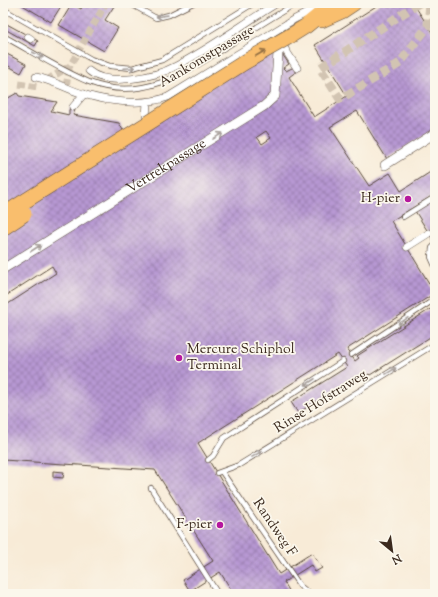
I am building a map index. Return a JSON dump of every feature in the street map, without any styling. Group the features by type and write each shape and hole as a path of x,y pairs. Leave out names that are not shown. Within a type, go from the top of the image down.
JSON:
{"main road":[{"path":"3,215 281,39 300,23 334,3"},
{"path":"300,23 342,11 354,3"},
{"path":"3,228 241,77 245,62"}],"street":[{"path":"89,71 93,75 111,79 147,77 175,67 276,3"},
{"path":"300,23 326,3"},
{"path":"281,39 297,68"},
{"name":"Aankomstpassage","path":"36,77 84,94 138,103 147,102 168,97 281,39"},
{"name":"Vertrekpassage","path":"3,269 264,106 275,96 278,53 281,39"},
{"path":"73,107 84,94"},
{"path":"146,118 147,102"},
{"path":"385,165 435,133"},
{"path":"407,247 429,233"}],"lane":[{"path":"129,3 156,18 169,15 193,3"},
{"path":"3,10 91,60 110,66 132,68 162,60 254,3"},
{"path":"3,36 90,82 112,88 132,90 162,83 187,72 297,3"},
{"path":"403,217 435,197"},
{"path":"435,245 432,248 431,257 435,266"},
{"path":"351,355 435,299"},
{"name":"Rinse Hofstraweg","path":"217,474 239,465 435,344"},
{"path":"208,460 213,456 224,438 342,361"},
{"name":"Randweg F","path":"222,472 300,586 310,594"},
{"path":"151,488 218,594"}],"building":[{"path":"19,3 63,3 51,22"},
{"path":"84,3 116,3 105,20 118,28 104,51 59,25 72,4 81,9"},
{"path":"381,3 413,3 435,37 435,129 387,159 357,111 330,127 369,186 390,173 401,191 435,169 435,194 391,221 435,293 347,349 355,361 359,358 357,356 435,306 435,334 370,375 369,374 356,382 353,378 298,413 291,402 347,367 338,354 198,443 279,574 312,553 322,568 315,572 311,565 284,582 291,594 234,594 220,572 190,591 183,580 213,561 155,470 3,460 3,101 17,93 19,96 57,102 51,111 69,115 69,110 71,107 75,110 73,115 119,123 124,132 272,39 289,64 283,68 286,71 294,67 297,71 289,77 314,117 347,96 315,45","holes":["266,131 271,138 262,144 257,137","52,266 56,273 8,304 4,297"]},
{"path":"3,22 38,41 35,46 3,28"},
{"path":"3,52 26,64 21,73 3,63"},
{"path":"435,198 435,243 415,211"},
{"path":"53,471 64,472 63,478 53,477"}],"tunnel":[{"path":"47,80 70,66 106,3"},
{"path":"419,3 320,68 340,99 400,63 428,26 430,3"},
{"path":"66,86 70,66"},
{"path":"19,84 38,87"}],"place":[{"name":"H-pier","path":"408,199"},
{"name":"Mercure Schiphol Terminal","path":"179,358"},
{"name":"F-pier","path":"220,525"}]}
